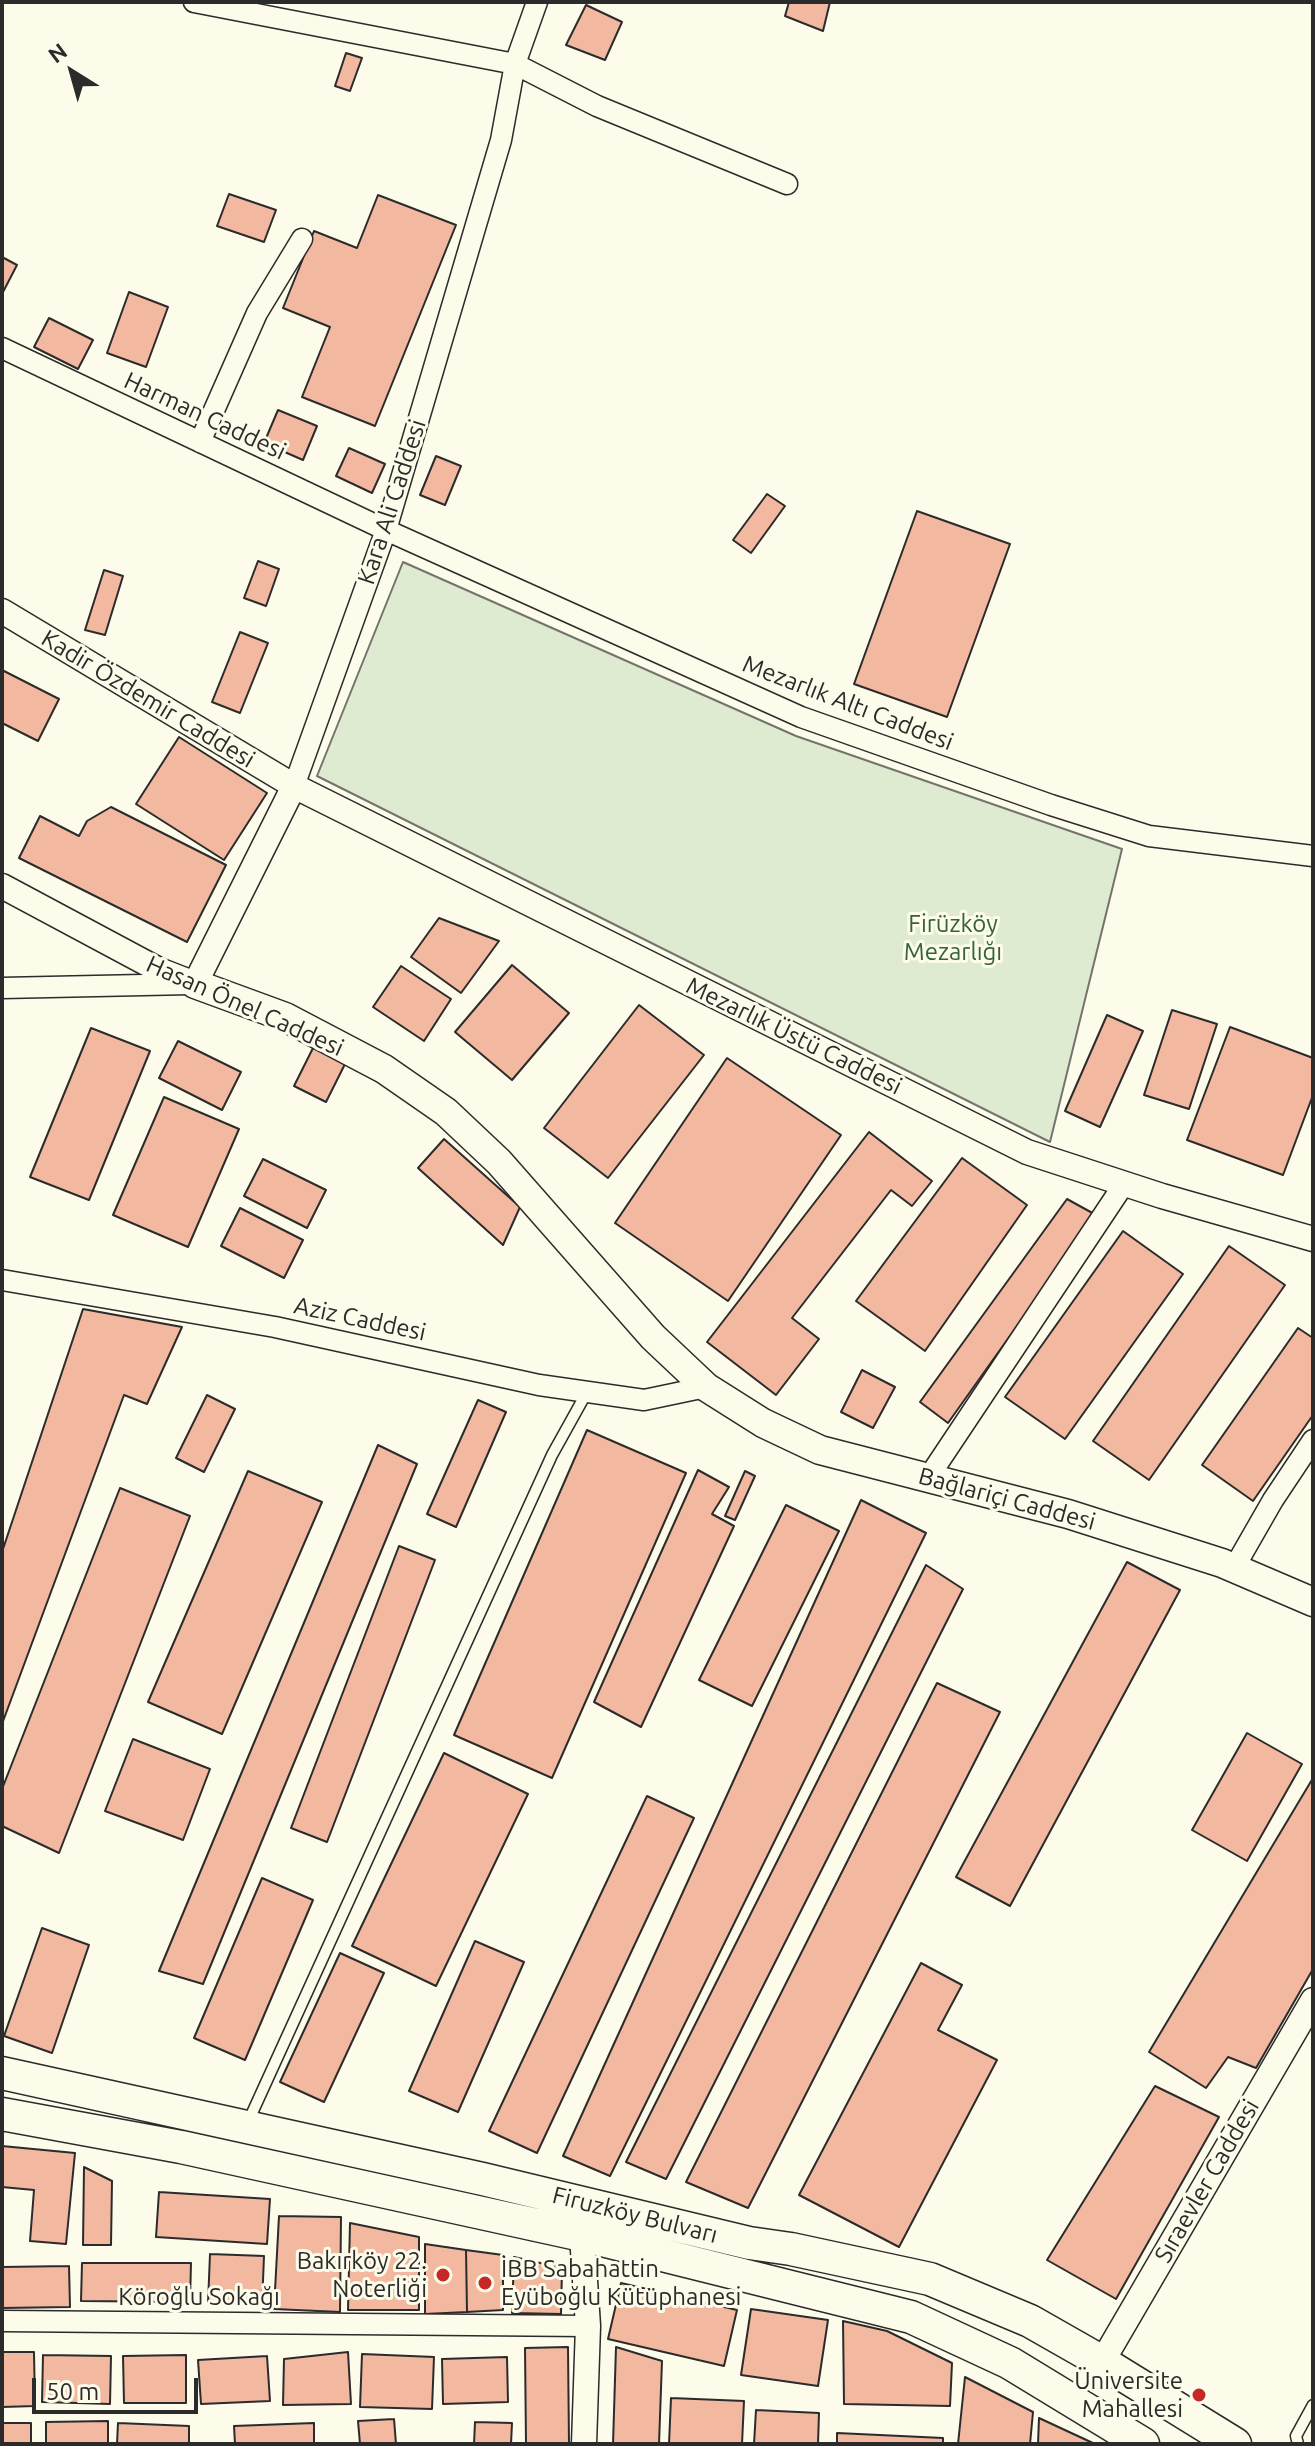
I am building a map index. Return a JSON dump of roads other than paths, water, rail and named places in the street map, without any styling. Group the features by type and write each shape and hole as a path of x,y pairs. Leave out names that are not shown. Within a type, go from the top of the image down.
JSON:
{"main road":[{"name":"Hasan Önel Caddesi","path":"195,984 285,1017 384,1069 446,1112 499,1162 653,1337 706,1387"},
{"name":"Bağlariçi Caddesi","path":"706,1387 763,1423 820,1450 1068,1514 1234,1568 1313,1602"},
{"name":"Firuzköy Bulvarı","path":"2,2073 542,2192 749,2243 930,2279 1030,2321 1235,2444"},
{"name":"Firuzköy Bulvarı","path":"2,2114 181,2147 582,2235 911,2317 1010,2363 1143,2444"},
{"path":"542,2192 563,2201 573,2212 582,2235"}],"street":[{"path":"194,2 515,64 597,106 787,184"},
{"name":"Kara Ali Caddesi","path":"195,984 294,786 386,530 501,140 515,64 537,2"},
{"path":"200,442 257,313 302,239"},
{"name":"Harman Caddesi","path":"2,348 386,530"},
{"name":"Mezarlık Altı Caddesi","path":"386,530 801,717 992,785 1149,836 1313,856"},
{"name":"Kadir Özdemir Caddesi","path":"2,611 294,786"},
{"name":"Mezarlık Üstü Caddesi","path":"294,786 1027,1152 1313,1239"},
{"name":"Hasan Önel Caddesi","path":"2,886 159,970 195,984"},
{"path":"2,988 195,984"},
{"path":"928,1478 1124,1184"},
{"name":"Aziz Caddesi","path":"2,1280 275,1327 539,1385 644,1400 706,1387"},
{"path":"1234,1568 1273,1500 1313,1440"},
{"name":"Sıraevler Caddesi","path":"1102,2362 1313,2000"},
{"path":"582,2235 588,2326 584,2444"},
{"name":"Köroğlu Sokağı","path":"2,2321 588,2326"}],"lane":[{"path":"246,2128 545,1469 587,1392"},
{"path":"1298,2444 1296,2436 1313,2405"}],"place":[{"name":"Bakırköy 22. Noterliği","path":"443,2275"},
{"name":"İBB Sabahattin Eyüboğlu Kütüphanesi","path":"485,2283"},
{"name":"Üniversite Mahallesi","path":"1199,2395"}],"park label":[{"name":"Firüzköy Mezarlığı","path":"953,938"}]}
